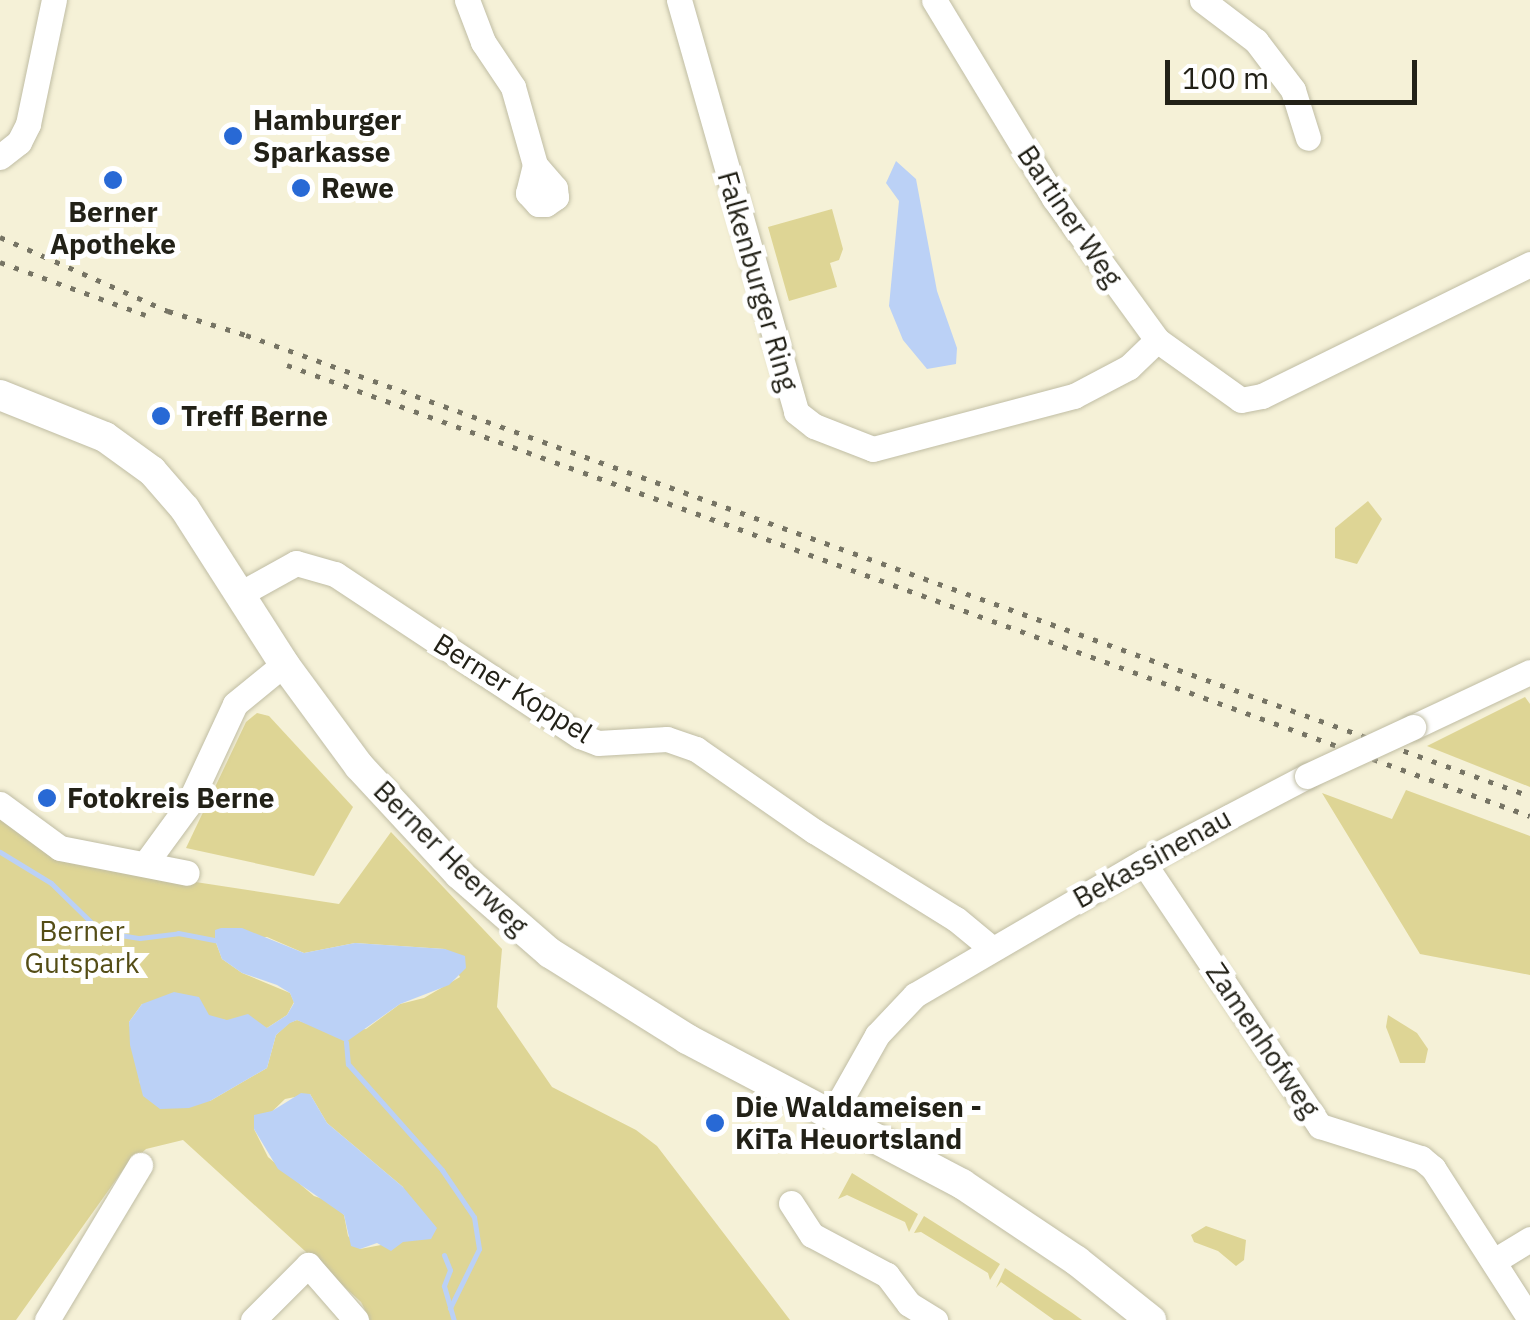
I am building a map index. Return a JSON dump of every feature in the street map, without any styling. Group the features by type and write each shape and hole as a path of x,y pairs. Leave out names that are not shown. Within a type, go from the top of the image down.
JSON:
{"main road":[{"name":"Berner Heerweg","path":"0,395 105,437 134,456 185,509 284,664 372,780 498,911 627,1005 992,1204 1089,1270 1151,1320"}],"street":[{"path":"6,154 28,124 54,0"},
{"path":"467,0 483,42 514,87 535,165"},
{"name":"Falkenburger Ring","path":"680,0 796,412 814,426 873,450 1074,396 1129,368 1157,340"},
{"path":"1202,0 1256,41 1293,90 1308,138"},
{"name":"Bartiner Weg","path":"942,2 1054,198 1157,340 1241,400 1262,396 1530,264"},
{"name":"Berner Koppel","path":"240,594 284,566 315,564 580,736 598,743 667,739 696,748 784,811 956,920 991,948"},
{"path":"145,864 188,805 235,704 284,664"},
{"name":"Bekassinenau","path":"832,1116 866,1051 902,1005 991,948 1307,776 1530,672"},
{"path":"0,804 60,848 187,872"},
{"name":"Zamenhofweg","path":"1143,862 1320,1126 1421,1158 1433,1168 1530,1319"},
{"path":"47,1320 140,1164"},
{"path":"792,1203 812,1235 887,1274 909,1304 935,1320"},
{"path":"1494,1261 1530,1240"},
{"path":"253,1320 308,1266 356,1320"}],"green space":[{"path":"832,209 843,249 839,260 830,263 837,287 789,301 768,227"},
{"path":"1368,501 1382,519 1357,564 1335,558 1335,528"},
{"path":"1525,697 1530,704 1530,787 1427,746"},
{"path":"257,713 269,716 353,807 314,876 186,848 246,722"},
{"path":"1406,790 1530,836 1530,975 1420,954 1322,793 1392,819"},
{"name":"Berner Gutspark","path":"0,818 58,861 339,904 391,832 502,949 497,1007 552,1087 636,1130 657,1146 790,1320 370,1320 361,1302 183,1140 146,1149 123,1170 16,1320 0,1320","holes":["267,937 304,953 355,943 445,949 460,977 424,998 400,1004 366,1029 330,1032 297,1020 289,1023 276,1035 267,1068 210,1101 140,1084 129,1022 142,1004 267,1028 287,1015 294,1002 290,993 242,973 222,959 215,940","310,1094 327,1123 403,1187 418,1238 360,1249 348,1236 344,1215 332,1202 314,1196 268,1157 254,1129 285,1099"]},
{"path":"1388,1015 1417,1033 1428,1049 1425,1063 1400,1063 1386,1027"},
{"path":"852,1173 918,1214 909,1232 905,1222 847,1195 838,1199"},
{"path":"924,1216 1000,1264 990,1280 988,1273 921,1232 914,1233"},
{"path":"1206,1226 1246,1240 1244,1260 1236,1266 1218,1251 1194,1242 1191,1235"},
{"path":"1005,1268 1082,1320 1054,1320 1001,1282 996,1288"}],"water":[{"path":"896,161 916,179 937,291 957,348 956,364 927,369 903,340 889,306 899,201 886,183"},
{"path":"242,928 304,953 355,943 445,949 465,956 466,968 449,985 400,1004 346,1042 297,1020 290,1023 276,1035 267,1068 210,1101 189,1108 160,1109 143,1096 130,1045 129,1022 142,1004 174,992 199,997 209,1015 227,1020 248,1014 267,1028 287,1015 294,1003 290,993 277,985 242,973 222,959 215,940 215,930"},
{"path":"301,1093 310,1094 327,1123 403,1187 437,1228 431,1239 403,1242 391,1251 377,1243 360,1249 351,1246 344,1215 278,1169 254,1129 254,1115 272,1111"}],"waterway":[{"path":"0,852 51,883 101,932 140,938 178,933 215,940"},
{"path":"346,1042 348,1064 442,1170 474,1217 479,1249 450,1308"},
{"path":"444,1255 450,1270 444,1286 454,1320"}],"railway":[{"path":"0,237 168,311 246,335 1530,796"},
{"path":"0,262 146,315"},
{"path":"287,365 1530,816"}],"place":[{"name":"Hamburger Sparkasse","path":"233,136"},
{"name":"Berner Apotheke","path":"113,180"},
{"name":"Rewe","path":"301,188"},
{"name":"Treff Berne","path":"161,416"},
{"name":"Fotokreis Berne","path":"47,798"},
{"name":"Die Waldameisen - KiTa Heuortsland","path":"715,1123"}]}
